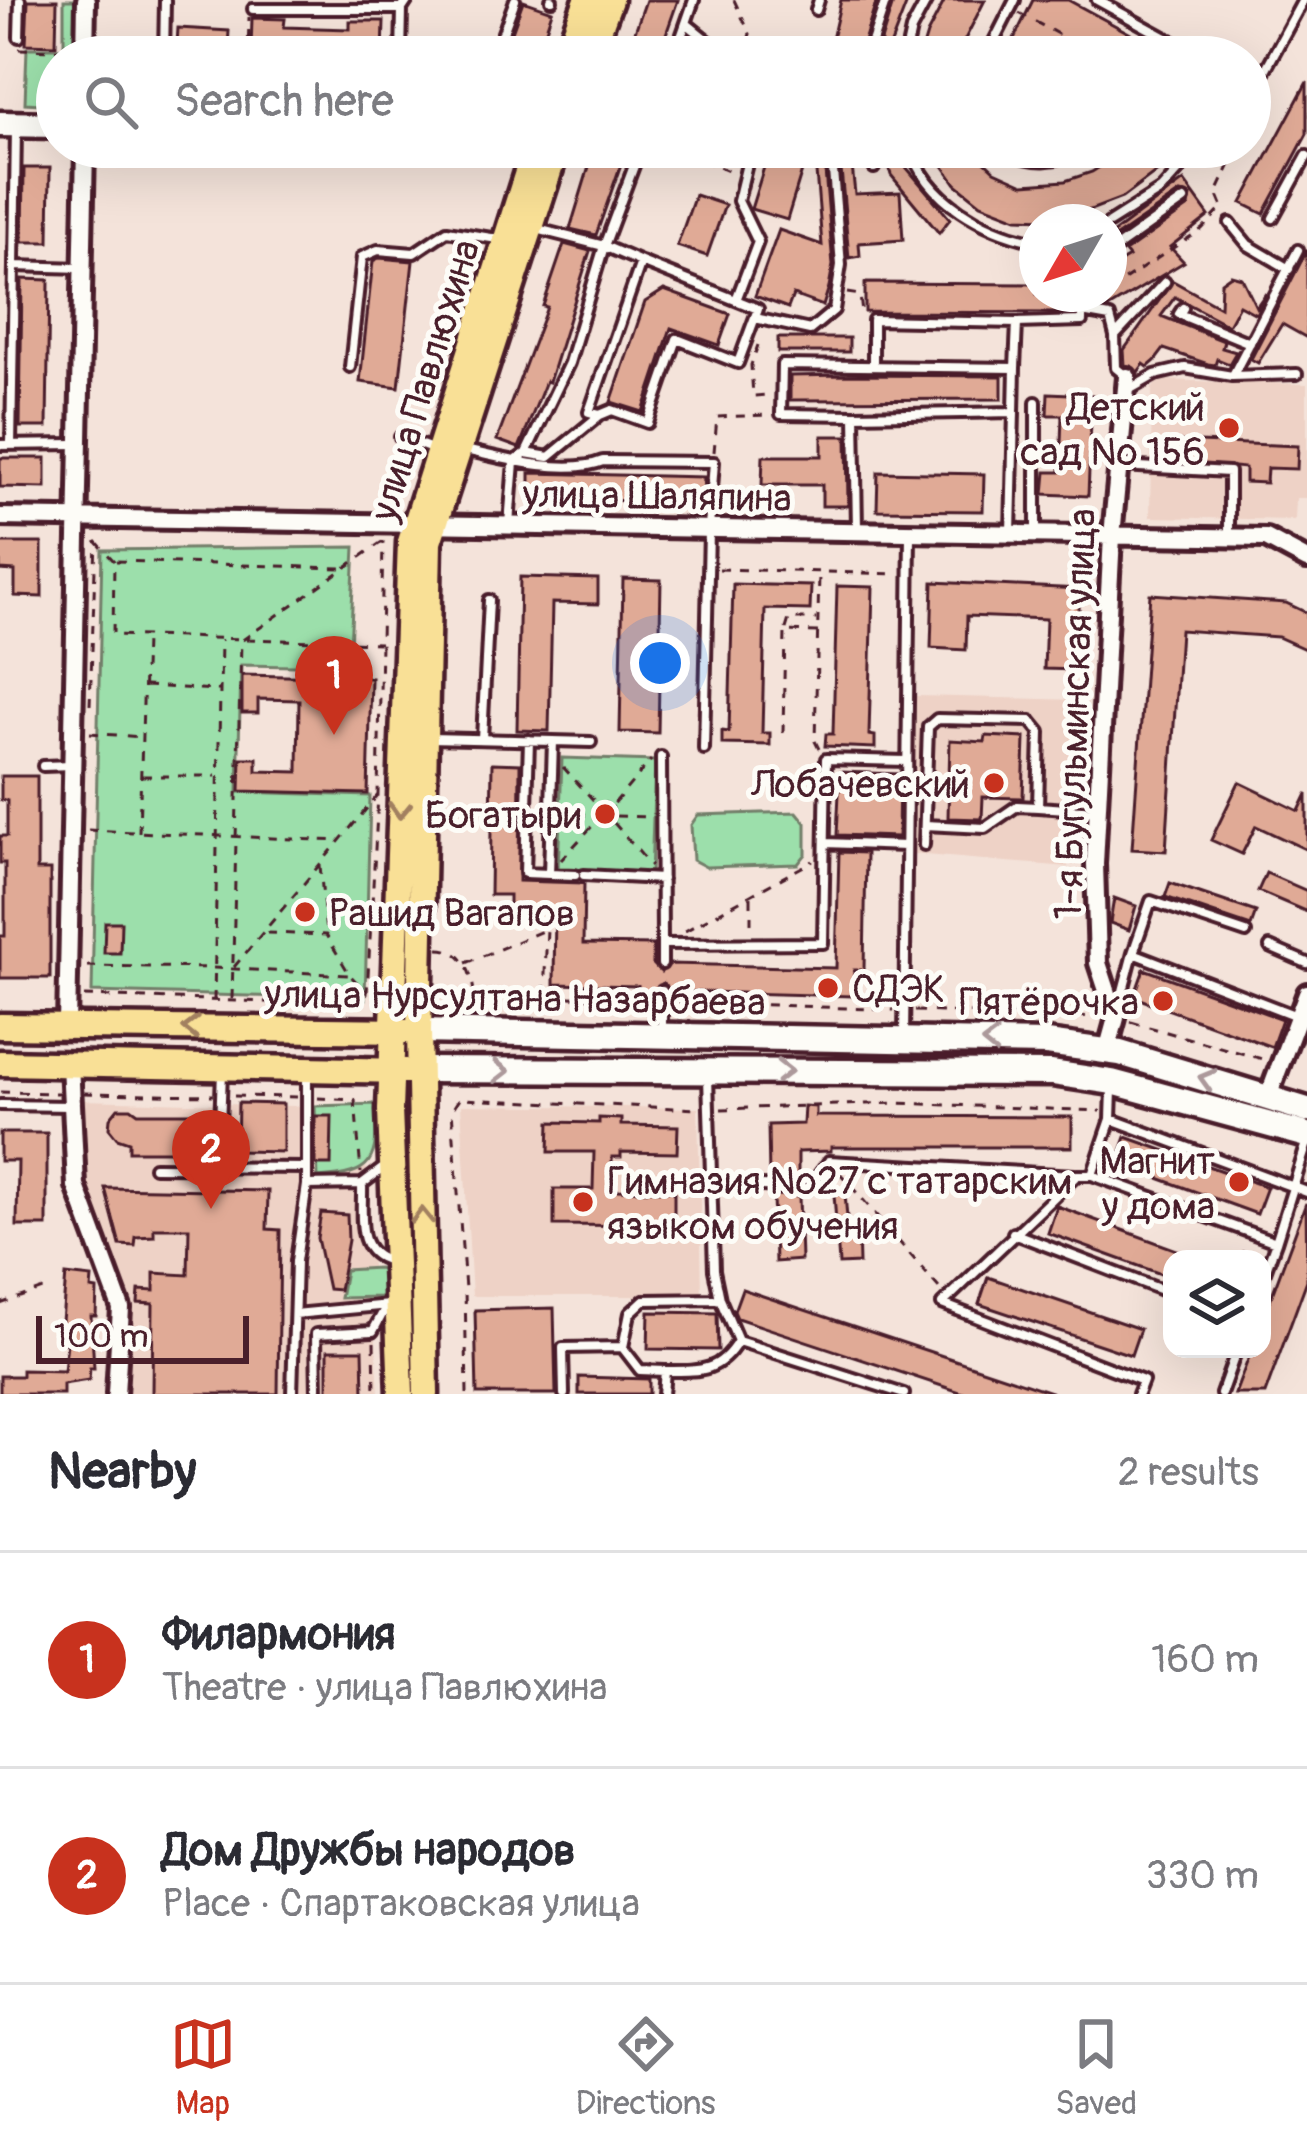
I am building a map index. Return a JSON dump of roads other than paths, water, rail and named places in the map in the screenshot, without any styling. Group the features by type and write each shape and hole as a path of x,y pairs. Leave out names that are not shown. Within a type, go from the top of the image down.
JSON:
{"main road":[{"path":"574,36 587,0"},
{"path":"597,36 610,0"},
{"name":"улица Павлюхина","path":"447,450 528,168"},
{"name":"улица Павлюхина","path":"401,1394 392,1305 397,1263 390,1071 407,582 447,450 550,168"},
{"name":"улица Павлюхина","path":"422,526 419,1031 426,1394"},
{"name":"улица Нурсултана Назарбаева","path":"0,1026 1047,1043 1107,1051 1307,1110"},
{"name":"улица Нурсултана Назарбаева","path":"0,1063 390,1071 1052,1073 1112,1082 1307,1139"}],"street":[{"path":"85,36 86,0"},
{"path":"67,1026 85,168"},
{"name":"1-я Бугульминская улица","path":"1116,1018 1098,963 1097,811 1112,536 1126,384"},
{"name":"улица Шаляпина","path":"0,517 1266,538 1307,560"},
{"path":"1268,1097 1303,1018 1307,993"},
{"path":"1107,1051 1116,1018"},
{"path":"70,1064 65,1099 76,1186 121,1308 116,1394"}],"lane":[{"path":"20,0 20,37"},
{"path":"164,36 165,0"},
{"path":"501,36 514,0"},
{"path":"681,36 694,0"},
{"path":"874,36 886,0"},
{"path":"909,36 927,0"},
{"path":"997,36 1015,0"},
{"path":"1097,0 1164,36"},
{"path":"1271,59 1303,0"},
{"path":"253,9 405,5 403,36"},
{"path":"686,23 702,36"},
{"path":"8,124 14,266 11,445"},
{"path":"1273,218 1307,156"},
{"path":"509,526 514,462 526,453 569,363 633,168"},
{"path":"736,300 758,242 738,201 746,168"},
{"path":"760,319 810,330 834,310 841,265 833,168"},
{"path":"920,168 975,223 1019,236"},
{"path":"1127,212 1161,190 1181,168"},
{"path":"1127,240 1184,200"},
{"path":"1230,224 1247,245 1289,269"},
{"path":"526,453 549,457 612,410 648,423 676,340 738,363 760,319 758,309 604,246 531,227"},
{"path":"350,367 362,257 378,250 414,253 447,232 505,240"},
{"path":"1232,376 1298,250"},
{"path":"600,415 590,412 641,262"},
{"path":"14,266 85,268"},
{"path":"1115,336 1165,282"},
{"path":"1183,308 1179,314 1250,344"},
{"path":"873,365 873,320 1082,321 1082,312 1110,316 1113,356 1126,384 1185,368 1232,376 1297,374"},
{"path":"1011,534 1016,322"},
{"path":"1014,412 781,414 782,365 1015,368"},
{"path":"1036,402 1036,534"},
{"path":"855,415 857,532"},
{"path":"400,436 514,462 590,466 603,461 713,462 704,749"},
{"path":"0,445 77,444"},
{"path":"1118,466 1229,472 1228,537"},
{"path":"905,846 910,532"},
{"path":"482,739 489,600"},
{"path":"924,845 928,728 937,719 1031,721 1040,732 1038,807"},
{"path":"423,737 591,742"},
{"path":"529,740 526,873 662,879"},
{"path":"549,874 553,741"},
{"path":"662,758 662,964"},
{"path":"662,944 823,943 826,759 906,761"},
{"path":"43,766 70,765"},
{"path":"925,825 985,828 1017,806 1097,811"},
{"path":"904,1041 904,841 905,846"},
{"path":"825,849 905,846"},
{"path":"1116,1018 1151,901 1246,933"},
{"path":"1270,946 1307,963"},
{"path":"1133,953 1303,1018"},
{"path":"662,996 662,1036"},
{"path":"219,1153 222,1068"},
{"path":"292,1394 296,1261 307,1185 307,1069"},
{"path":"708,1070 714,1270 720,1299 738,1341 904,1394"},
{"path":"1092,1175 1111,1116 1112,1082"},
{"path":"0,1105 65,1099"},
{"path":"1111,1116 1307,1192"},
{"path":"1271,1256 1307,1139"},
{"path":"712,1184 809,1188 830,1161 1092,1175 1276,1242"},
{"path":"307,1185 362,1184 393,1162"},
{"path":"154,1167 307,1168"},
{"path":"1077,1175 942,1304 1144,1382 1138,1394"},
{"path":"362,1184 365,1248 374,1258 397,1263"},
{"path":"1013,1233 1163,1291"},
{"path":"720,1299 644,1300 630,1313 623,1347 640,1370 707,1371 728,1357 738,1341"},
{"path":"295,1315 392,1305"},
{"path":"317,1394 316,1334 374,1331 392,1305"},
{"path":"563,1394 563,1348 623,1347"},
{"path":"1221,1394 1234,1358"},
{"path":"663,1394 665,1371"}],"place":[{"name":"Детский сад № 156","path":"1229,428"},
{"name":"Филармония","path":"334,735"},
{"name":"Лобачевский","path":"994,783"},
{"name":"Богатыри","path":"605,814"},
{"name":"Рашид Вагапов","path":"305,912"},
{"name":"СДЭК","path":"828,988"},
{"name":"Пятёрочка","path":"1163,1001"},
{"name":"Магнит у дома","path":"1239,1182"},
{"name":"Гимназия №27 с татарским языком обучения","path":"583,1202"},
{"name":"Дом Дружбы народов","path":"211,1209"}]}
